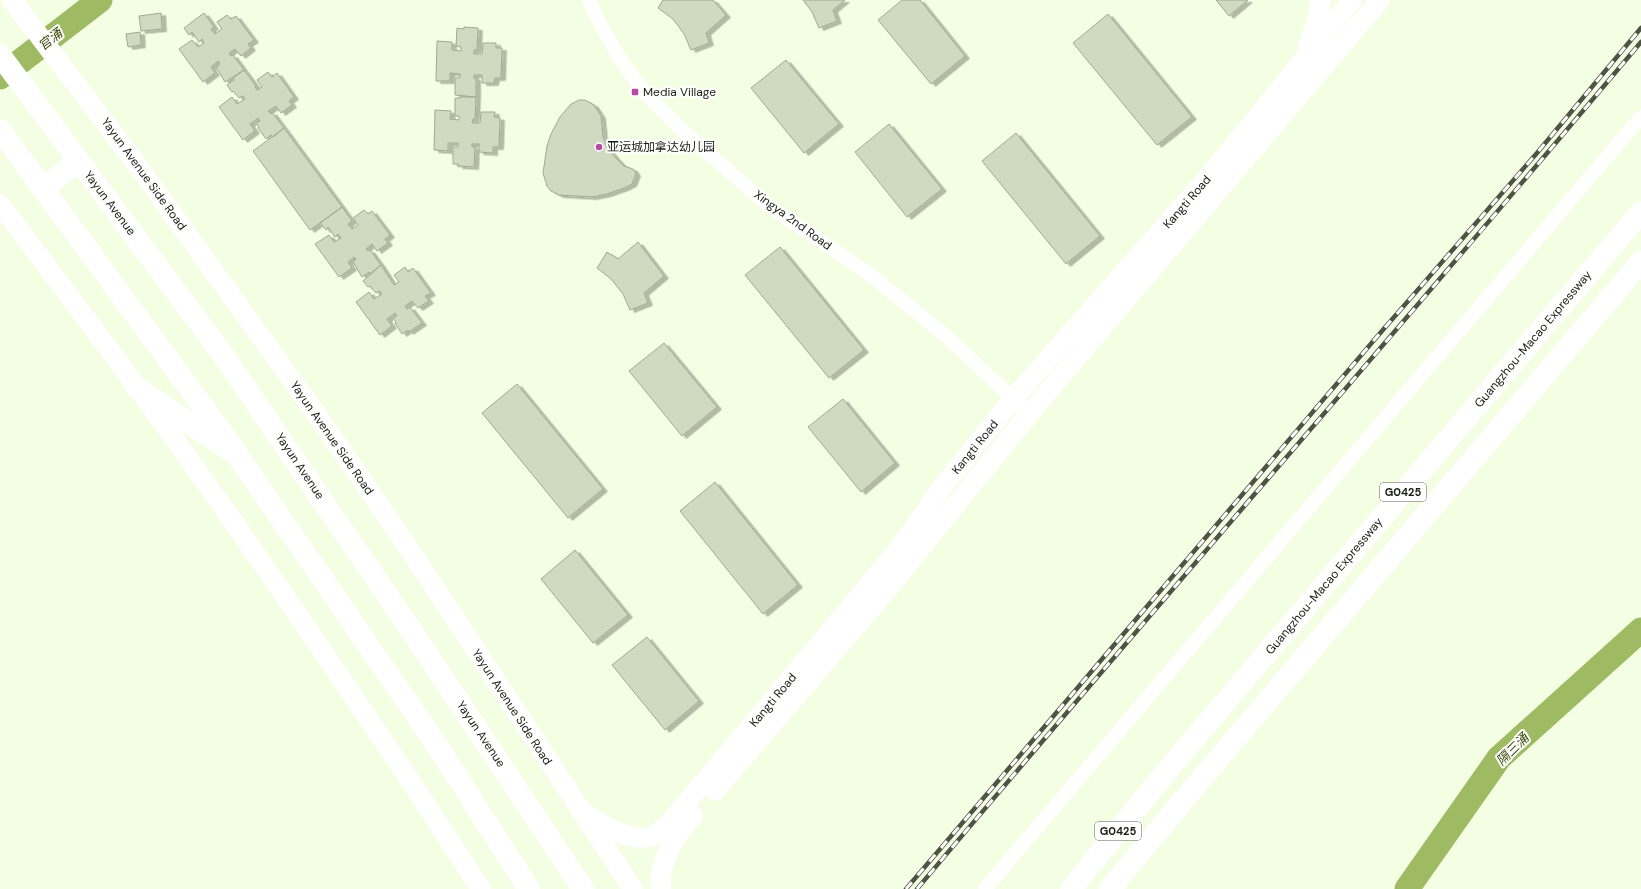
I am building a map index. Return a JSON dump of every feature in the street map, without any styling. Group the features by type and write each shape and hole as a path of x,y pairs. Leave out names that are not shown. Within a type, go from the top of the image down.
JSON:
{"main road":[{"name":"Yayun Avenue","path":"0,55 222,352 417,639 583,889"},
{"path":"6,138 238,455 436,744 529,889"},
{"path":"43,188 79,161"},
{"name":"Guangzhou-Macao Expressway","path":"1071,889 1166,772 1641,212"},
{"name":"G0425","path":"1110,889 1186,797 1641,262"},
{"path":"136,387 238,455"}],"street":[{"name":"Yayun Avenue Side Road","path":"12,0 138,166 322,422 414,556 580,811 634,889"},
{"path":"29,0 30,22"},
{"name":"Xingya 2nd Road","path":"589,0 613,47 627,69 644,92 682,130 770,206 868,273 945,336 1028,414"},
{"path":"1302,61 1317,22 1321,0"},
{"name":"Kangti Road","path":"661,889 660,876 664,860 677,835 892,584 1028,414 1380,0"},
{"path":"1345,3 1357,28"},
{"name":"Kangti Road","path":"580,811 612,830 627,836 654,836 668,825 898,550 943,486 1012,399 1210,175 1302,61 1345,3"},
{"path":"985,889 1641,117"},
{"path":"0,204 136,387 311,635 481,889"}],"building":[{"path":"663,0 713,0 726,15 706,33 709,43 691,50 684,34 673,19 658,8"},
{"path":"803,0 845,0 833,10 837,21 819,28 812,12"},
{"path":"902,0 920,0 965,56 931,84 878,20"},
{"path":"1216,0 1248,0 1229,16"},
{"path":"161,13 162,29 141,31 139,16"},
{"path":"204,13 214,27 211,29 215,34 222,29 217,22 227,15 231,19 236,16 254,40 248,44 251,48 241,56 235,49 229,53 231,56 233,55 244,70 225,82 216,67 220,64 218,61 211,67 215,73 203,82 179,49 192,40 198,47 204,43 202,39 199,42 192,32 189,35 184,28"},
{"path":"1108,14 1192,117 1157,145 1073,43"},
{"path":"464,27 478,28 477,50 474,50 474,54 482,54 483,43 496,43 496,48 502,48 501,78 495,78 494,83 482,83 482,75 474,75 474,78 476,78 476,97 455,95 455,78 460,78 460,74 450,73 450,81 436,81 437,41 452,42 452,50 461,51 461,47 456,46 457,28 464,29"},
{"path":"140,32 141,45 128,47 126,34"},
{"path":"786,60 839,124 804,153 751,88"},
{"path":"244,70 256,86 255,87 257,90 262,87 257,80 268,72 272,77 277,73 294,97 289,101 292,105 281,113 276,106 268,111 271,114 272,112 284,128 273,137 271,135 266,139 256,123 260,121 258,118 250,124 255,131 243,140 219,107 232,97 237,104 245,99 243,96 239,98 227,85 234,80 233,78"},
{"path":"476,97 475,119 473,119 472,123 480,123 481,112 495,112 494,117 500,118 499,147 493,147 493,153 479,152 479,144 472,144 472,147 475,147 474,167 458,166 458,164 453,164 453,147 458,147 458,143 448,143 448,151 434,150 435,110 451,111 450,119 459,120 459,116 455,116 455,98"},
{"path":"579,100 585,100 594,105 601,116 603,137 607,147 624,166 633,169 636,174 632,184 607,194 592,197 559,195 551,191 547,186 543,173 547,146 551,134 560,117 571,104"},
{"path":"889,124 942,189 907,217 855,152"},
{"path":"284,128 342,207 310,230 253,151"},
{"path":"1016,133 1100,236 1066,264 982,161"},
{"path":"342,207 352,221 348,224 352,229 358,225 353,218 364,210 368,214 372,211 390,235 385,239 388,243 377,251 372,244 366,249 368,251 370,250 381,265 370,274 369,272 362,277 353,262 356,259 354,257 348,262 352,268 339,277 315,244 329,235 334,242 341,238 338,234 335,237 328,227 326,230 320,223"},
{"path":"638,242 664,276 644,293 648,303 630,310 623,294 611,279 597,268 607,252 618,259"},
{"path":"780,247 864,350 829,378 745,275"},
{"path":"381,265 394,285 399,282 394,275 405,267 408,272 413,268 431,293 425,296 429,301 418,308 412,301 405,306 407,309 410,307 422,323 409,332 408,330 402,334 393,318 397,316 395,313 387,319 392,326 380,335 356,302 369,292 374,299 382,294 379,291 376,293 363,281"},
{"path":"664,343 717,407 682,436 629,371"},
{"path":"517,384 603,489 568,518 482,413"},
{"path":"843,399 895,463 861,492 808,427"},
{"path":"715,482 798,585 763,614 680,511"},
{"path":"575,550 628,615 593,643 541,579"},
{"path":"647,637 699,701 665,730 612,665"}],"waterway":[{"name":"官涌","path":"0,77 100,0"},
{"name":"隔三涌","path":"1407,889 1499,758 1641,630"}],"railway":[{"path":"906,889 1375,339 1537,153 1641,28"},
{"path":"917,889 1097,677 1461,255 1641,42"}],"place":[{"name":"Media Village","path":"635,92"},
{"name":"亚运城加拿达幼儿园","path":"599,147"}]}
